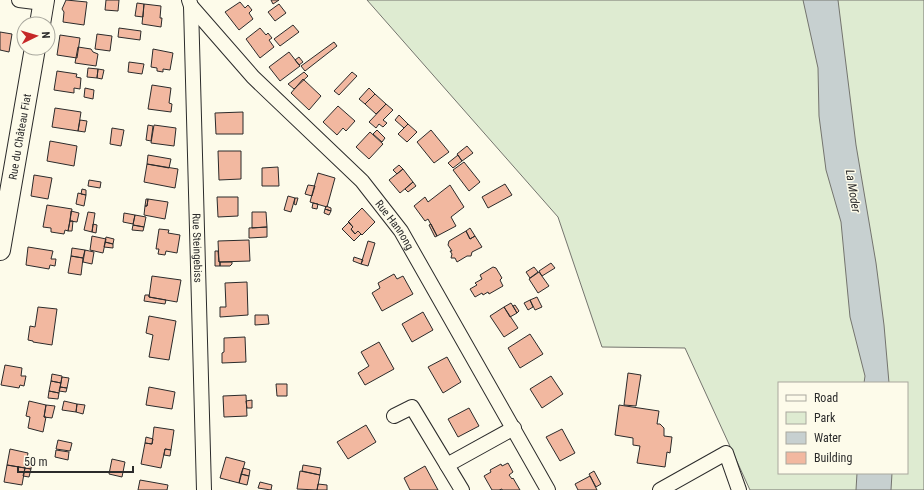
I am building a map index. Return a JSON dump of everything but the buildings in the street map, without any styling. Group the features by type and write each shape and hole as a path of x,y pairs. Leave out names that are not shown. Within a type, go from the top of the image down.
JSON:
{"street":[{"path":"19,0 43,2 41,16"},
{"name":"Rue Hannong","path":"190,3 253,77 362,181 401,231 548,490"},
{"name":"Rue Steingebiss","path":"190,3 204,490"},
{"name":"Rue du Château Fiat","path":"0,250 34,56"},
{"path":"394,416 412,407 462,490"},
{"path":"447,464 514,428"},
{"path":"660,490 726,453 740,490"}],"green space":[{"path":"367,0 924,0 924,490 750,490 685,348 602,347 558,217"}],"water":[{"name":"La Moder","path":"803,0 838,0 856,145 876,263 884,325 889,382 864,382 865,376 850,317 841,222 826,170 819,116 818,68"},
{"path":"857,474 892,474 891,490 856,490"}]}
